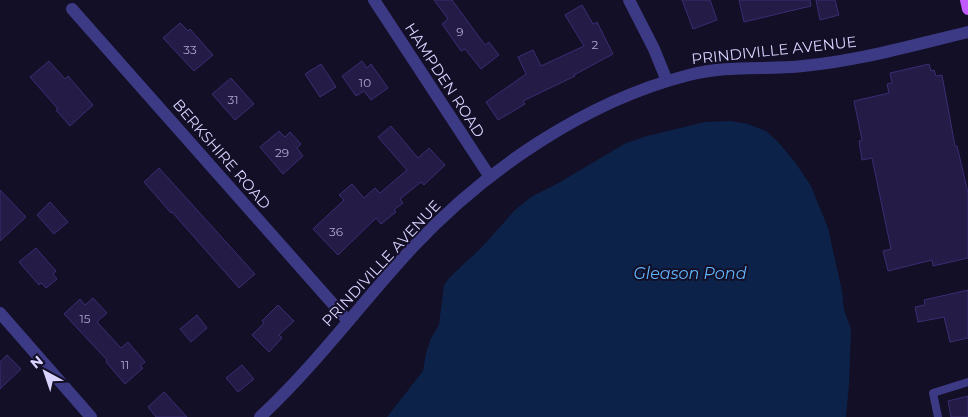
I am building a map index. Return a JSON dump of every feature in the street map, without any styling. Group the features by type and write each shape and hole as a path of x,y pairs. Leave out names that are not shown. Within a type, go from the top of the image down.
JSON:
{"main road":[{"path":"966,0 968,9"}],"street":[{"name":"HAMPDEN ROAD","path":"374,0 490,177"},
{"path":"629,0 654,49 667,81"},
{"name":"BERKSHIRE ROAD","path":"72,8 348,321"},
{"name":"PRINDIVILLE AVENUE","path":"260,417 288,390 414,246 490,177 562,128 610,104 667,81 691,74 715,70 795,67 830,63 864,57 968,32"},
{"path":"0,313 91,417"}],"lane":[{"path":"938,417 933,394 968,382"}],"water":[{"name":"Gleason Pond","path":"730,121 748,124 766,131 778,142 795,162 811,186 828,228 842,291 844,310 851,329 846,417 387,417 423,371 431,338 439,325 444,285 515,210 531,197 626,143 705,122"}],"building":[{"path":"434,0 452,0 485,45 489,42 499,55 481,69 465,49 461,51 442,24 448,19"},
{"path":"682,0 710,0 717,20 693,29"},
{"path":"739,0 810,0 811,6 744,22"},
{"path":"816,0 835,0 839,15 820,20"},
{"path":"582,5 593,24 597,22 613,54 575,76 523,101 525,104 498,120 486,102 526,74 518,57 533,50 541,66 584,46 565,15"},
{"path":"180,23 188,31 190,29 213,55 194,71 163,38"},
{"path":"49,61 65,79 68,76 93,105 70,126 30,77"},
{"path":"362,61 367,68 371,64 388,88 371,100 364,91 356,96 342,76"},
{"path":"321,64 336,87 320,97 305,74"},
{"path":"929,64 931,71 934,70 936,76 942,75 955,146 957,146 968,193 968,258 933,266 932,260 888,271 883,251 891,249 872,158 862,160 859,141 862,140 854,101 889,93 887,84 892,83 890,73"},
{"path":"231,78 254,104 235,120 212,94"},
{"path":"391,126 418,158 429,148 445,165 424,185 421,182 400,199 403,203 394,210 396,212 381,224 376,218 338,255 313,229 344,200 339,195 352,184 364,198 375,188 380,193 407,170 378,137"},
{"path":"279,131 285,137 290,132 301,144 297,148 303,156 283,174 260,147"},
{"path":"159,168 255,274 239,288 144,182"},
{"path":"0,190 26,217 0,241"},
{"path":"50,202 68,222 54,234 37,215"},
{"path":"36,248 56,271 53,274 57,279 46,288 41,283 39,285 19,262"},
{"path":"968,290 968,338 950,342 944,317 918,322 915,307 925,305 924,300"},
{"path":"93,298 107,313 97,322 121,348 128,342 145,362 140,366 143,368 125,384 106,362 107,360 64,314 80,299 85,305"},
{"path":"278,305 294,321 279,335 282,338 269,352 252,335 264,323 262,321"},
{"path":"197,315 207,328 191,342 180,329"},
{"path":"7,355 21,369 0,389 0,362"},
{"path":"242,365 254,379 238,392 226,378"},
{"path":"164,392 187,417 156,417 148,407"},
{"path":"968,396 968,417 951,417 948,401"}]}
